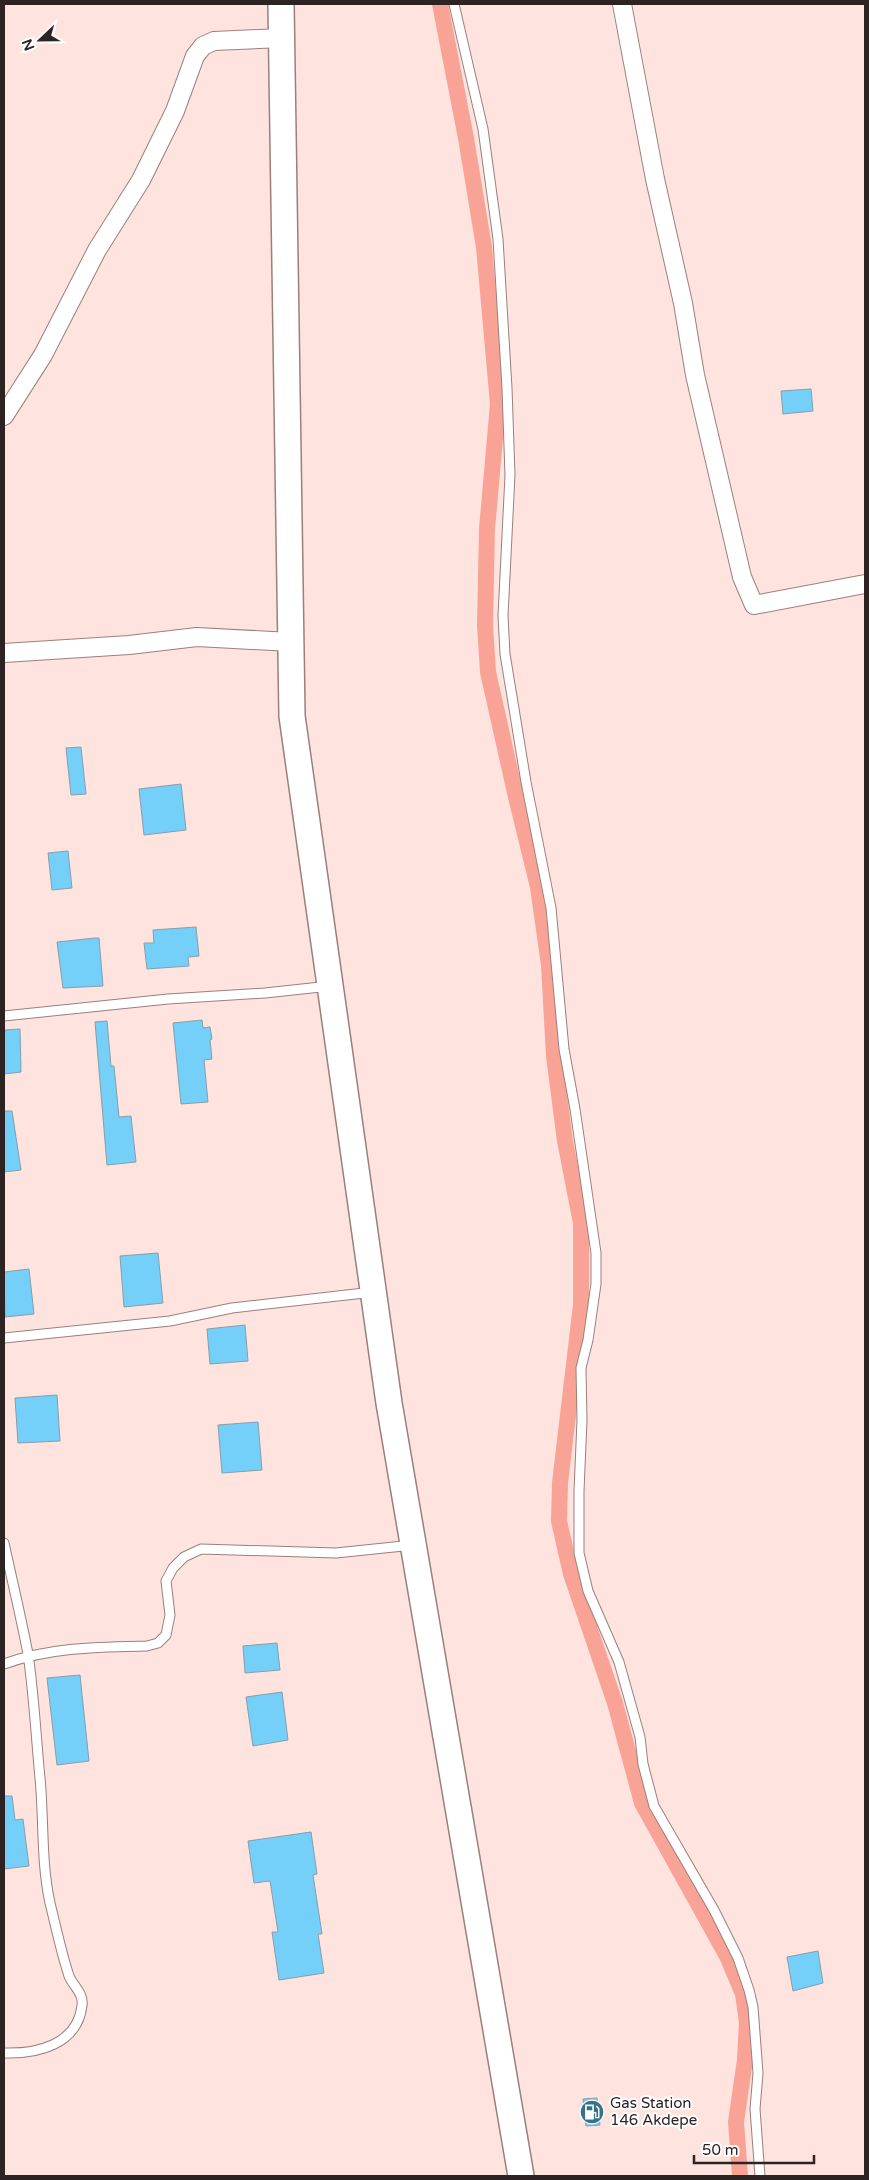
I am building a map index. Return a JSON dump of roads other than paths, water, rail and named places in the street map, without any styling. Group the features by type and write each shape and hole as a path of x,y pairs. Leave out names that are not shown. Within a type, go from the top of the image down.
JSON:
{"main road":[{"path":"281,4 292,716 388,1403 521,2176"}],"street":[{"path":"622,4 655,179 683,303 695,375 742,577 754,605 865,584"},
{"path":"4,416 43,355 97,250 141,180 175,112 195,56 203,46 214,41 281,38"},
{"path":"4,653 129,645 197,637 291,642"}],"lane":[{"path":"454,4 484,129 498,239 508,388 510,475 503,616 505,654 526,782 551,908 564,1049 575,1109 596,1253 596,1284 588,1340 581,1368 580,1553 588,1591 622,1671 640,1737 645,1774 654,1806 714,1910 738,1958 749,1990 753,2007 758,2073 755,2110 760,2176"},
{"path":"4,1016 168,999 265,993 330,986"},
{"path":"4,1338 170,1321 232,1308 373,1292"},
{"path":"4,1543 28,1655 40,1785 46,1888 60,1948 70,1978 80,1992 83,2005 78,2021 68,2036 55,2046 25,2054 4,2053"},
{"path":"4,1664 28,1655 49,1651 147,1646 158,1643 166,1635 170,1615 166,1581 173,1568 184,1557 201,1549 336,1553 413,1545"}],"waterway":[{"path":"440,4 466,138 484,247 498,404 487,529 485,625 488,672 538,887 549,965 554,1056 565,1141 581,1223 581,1305 560,1483 559,1521 571,1574 615,1703 642,1803 727,1956 743,1994 747,2022 745,2060 736,2122 740,2176"}],"place":[{"name":"Gas Station 146 Akdepe","path":"592,2112"}]}
